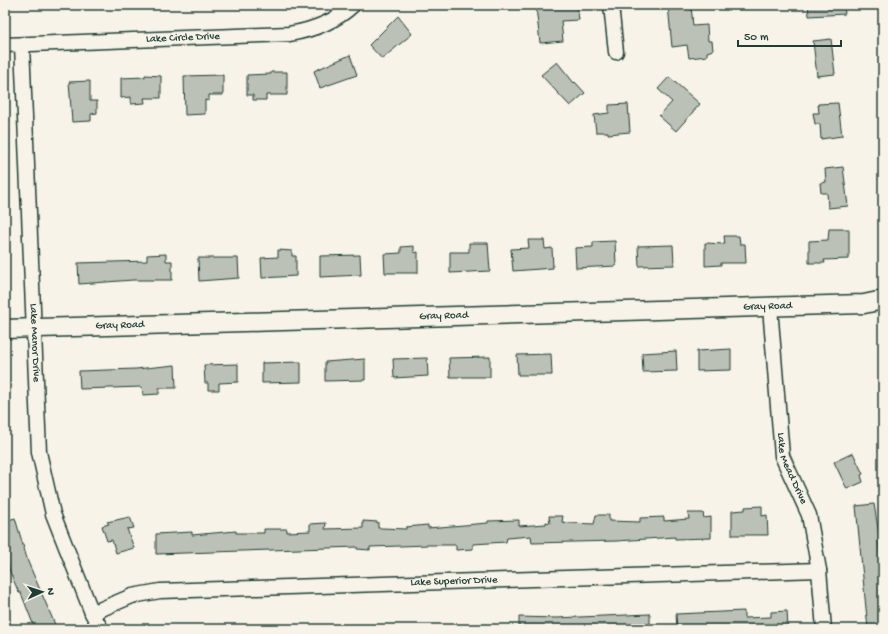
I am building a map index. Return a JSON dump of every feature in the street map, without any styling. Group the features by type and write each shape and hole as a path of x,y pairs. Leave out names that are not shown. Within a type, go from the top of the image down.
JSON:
{"street":[{"name":"Lake Circle Drive","path":"5,45 289,34 305,31 325,24 340,16 353,5"},
{"path":"611,5 616,52"},
{"name":"Lake Manor Drive","path":"22,45 39,452 53,514 92,613 101,629"},
{"name":"Gray Road","path":"5,329 864,304 883,300"},
{"name":"Lake Mead Drive","path":"770,307 782,456 809,515 819,570 824,629"},
{"name":"Lake Superior Drive","path":"92,613 132,596 160,591 819,570"}],"building":[{"path":"577,5 579,20 561,21 563,41 540,43 536,7"},
{"path":"668,5 691,5 693,26 707,25 708,41 712,41 713,50 707,52 707,56 689,58 687,45 672,47"},
{"path":"808,5 844,5 845,14 809,16"},
{"path":"398,16 412,34 382,59 369,45"},
{"path":"831,39 835,74 817,76 813,41"},
{"path":"350,55 357,75 320,88 314,71"},
{"path":"557,62 574,83 575,82 585,93 570,106 541,75"},
{"path":"271,72 287,72 287,95 266,95 266,100 253,100 253,95 247,95 247,75 271,74"},
{"path":"145,75 161,76 161,98 144,98 145,103 131,104 131,97 121,98 121,78 145,77"},
{"path":"223,75 223,95 209,95 209,101 205,100 205,114 185,115 184,76"},
{"path":"669,77 700,104 676,131 659,116 672,102 658,89"},
{"path":"90,81 90,101 97,101 97,113 91,114 91,121 72,122 69,82"},
{"path":"838,103 842,136 821,139 820,124 815,124 813,113 819,113 818,104"},
{"path":"628,104 630,132 608,134 608,132 596,132 594,115 609,113 609,105"},
{"path":"843,167 848,206 828,208 827,193 821,193 820,183 826,182 825,169"},
{"path":"829,229 849,229 849,259 824,260 825,263 809,263 809,241 828,240"},
{"path":"724,236 739,236 740,244 745,244 746,263 721,263 721,265 705,266 705,243 725,244"},
{"path":"528,240 544,240 545,249 552,248 553,268 513,271 511,249 529,248"},
{"path":"615,241 616,266 576,268 575,248 593,247 593,242"},
{"path":"469,243 488,243 490,271 450,273 450,252 469,252"},
{"path":"673,245 674,265 639,266 638,246"},
{"path":"414,246 414,253 418,252 418,273 385,273 384,254 401,253 401,247"},
{"path":"278,250 292,251 292,256 296,256 296,276 262,278 261,258 278,257"},
{"path":"166,254 166,261 172,261 172,280 133,280 79,284 78,263 147,261 147,255"},
{"path":"360,255 361,275 320,277 320,256"},
{"path":"198,258 238,258 239,278 199,281"},
{"path":"731,349 731,370 697,371 697,351"},
{"path":"676,351 677,371 643,372 642,353"},
{"path":"551,354 552,375 518,375 517,355"},
{"path":"490,357 490,377 450,377 449,358"},
{"path":"427,358 428,376 394,378 393,359"},
{"path":"365,359 365,380 325,381 325,362"},
{"path":"301,362 301,382 262,383 262,363"},
{"path":"238,364 238,382 219,383 219,390 208,390 208,383 205,383 204,365"},
{"path":"175,365 176,388 159,388 159,394 143,395 142,387 80,389 79,371 136,369"},
{"path":"853,453 863,474 861,475 863,482 847,489 834,462"},
{"path":"874,504 880,540 878,540 883,584 883,629 868,629 856,506"},
{"path":"762,506 762,516 767,515 768,535 732,535 732,511 745,510 745,507"},
{"path":"688,513 703,513 704,518 711,517 711,538 675,539 675,537 617,541 532,543 531,536 507,538 506,542 473,544 473,549 456,550 456,545 429,545 370,547 370,550 357,549 357,547 156,554 156,534 192,532 192,535 236,531 236,533 264,533 264,529 287,529 287,532 310,531 310,524 326,523 325,529 363,528 363,521 378,522 378,528 406,529 406,527 428,525 428,528 488,523 488,521 519,520 519,526 546,524 546,522 550,523 549,516 563,516 562,522 594,524 596,515 609,515 609,521 640,522 640,518 664,517 664,521 689,519"},
{"path":"130,517 134,528 127,529 134,548 116,553 112,540 107,541 102,526 109,524 107,522"},
{"path":"15,518 28,562 57,629 35,629 21,593 19,593 10,572 5,551 5,521"},
{"path":"744,611 744,618 771,617 771,612 787,611 788,629 677,629 676,614"},
{"path":"650,614 650,629 519,629 519,617 556,618"}]}
